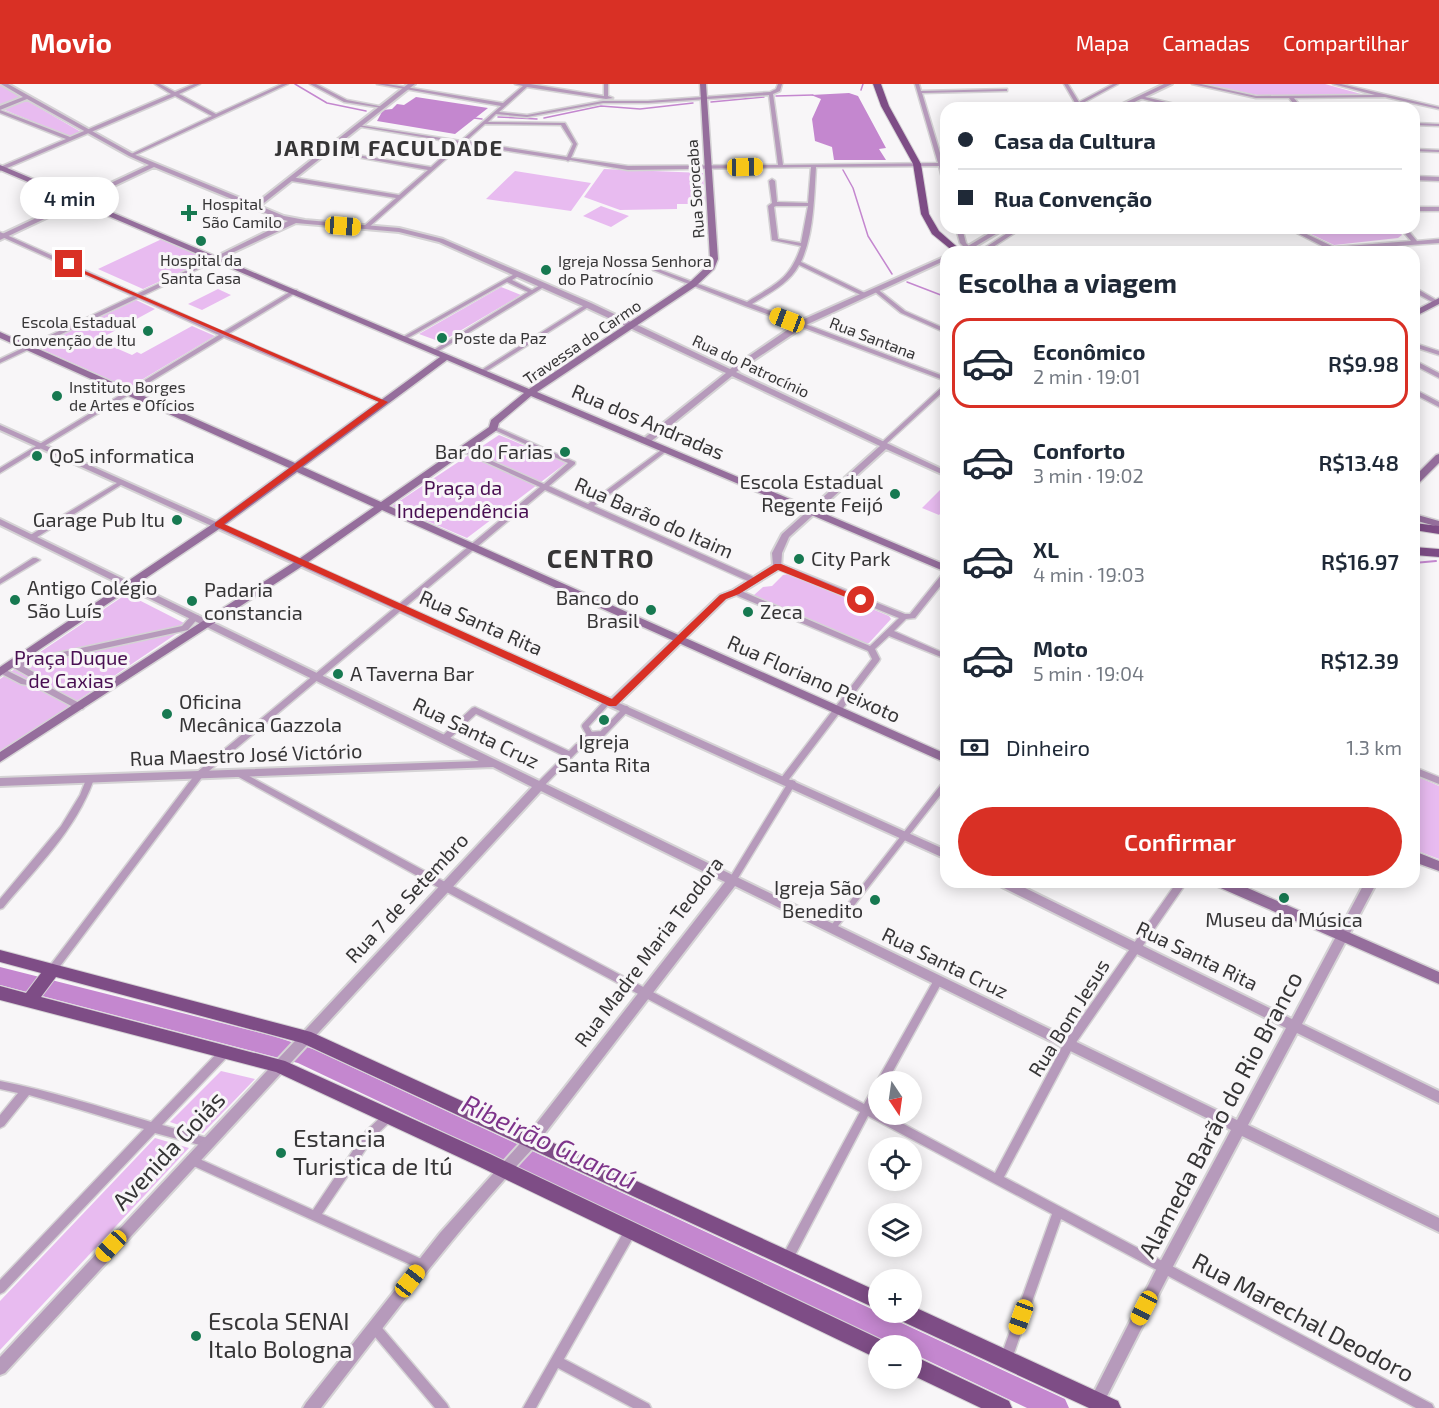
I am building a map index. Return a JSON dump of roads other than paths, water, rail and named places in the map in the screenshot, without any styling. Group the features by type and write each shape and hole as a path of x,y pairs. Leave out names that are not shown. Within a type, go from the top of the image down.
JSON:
{"main road":[{"name":"Rua Sorocaba","path":"693,284 711,267 714,259 703,84"},
{"path":"869,84 877,107 912,164 917,219 930,238 940,246"},
{"path":"877,84 912,164 925,214 935,232 952,246"},
{"name":"Rua dos Andradas","path":"1,168 532,391 940,566"},
{"name":"Travessa do Carmo","path":"494,428 494,422 532,391 693,284"},
{"path":"1420,312 1437,302"},
{"path":"0,335 469,546"},
{"path":"1,671 218,525 447,356"},
{"path":"0,758 300,563 465,451 494,428"},
{"path":"1420,477 1439,457"},
{"path":"1420,522 1438,529"},
{"name":"Rua Floriano Peixoto","path":"469,546 940,756"},
{"path":"1420,551 1439,553"},
{"path":"1420,858 1438,866"},
{"path":"1234,888 1439,978"},
{"path":"0,956 49,974 302,1040 868,1296"},
{"path":"32,997 49,974"},
{"path":"0,993 32,997 225,1052 283,1062 389,1116 505,1166 631,1230 868,1344"},
{"path":"922,1320 1100,1406"},
{"path":"922,1370 1002,1408"}],"street":[{"name":"Rua do Patrocínio","path":"4,84 131,155 294,221 366,227 432,237 588,305 940,471"},
{"path":"157,84 215,116"},
{"path":"1,168 198,84"},
{"path":"131,155 286,84"},
{"path":"312,84 346,101 382,107"},
{"path":"380,84 504,105"},
{"path":"255,207 412,84"},
{"path":"517,84 648,102 771,93 778,90 780,84"},
{"path":"606,84 606,98"},
{"path":"917,84 940,156"},
{"path":"1066,84 1077,102"},
{"path":"1086,102 1116,84"},
{"path":"1130,102 1169,84"},
{"path":"1194,84 1240,96 1291,98 1384,96"},
{"path":"1335,84 1412,102"},
{"path":"366,227 527,85"},
{"path":"919,92 1005,90"},
{"path":"771,93 781,167"},
{"path":"0,110 28,97"},
{"path":"1141,97 1161,102"},
{"path":"1291,98 1295,102"},
{"path":"496,112 508,116 532,116 624,100"},
{"path":"1420,104 1439,108"},
{"path":"0,110 71,139"},
{"path":"483,123 563,124 575,144 568,160"},
{"path":"1420,124 1439,125"},
{"path":"358,126 628,168 912,164 940,168"},
{"path":"1420,150 1439,151"},
{"path":"326,152 432,169"},
{"path":"2,236 153,165"},
{"path":"747,305 785,280 797,262 811,205 814,166"},
{"path":"291,178 400,197"},
{"path":"1420,178 1439,179"},
{"path":"772,181 776,204"},
{"path":"802,245 775,240 771,206 776,204 811,205"},
{"path":"1420,209 1439,209"},
{"path":"0,361 294,221"},
{"path":"974,246 993,234"},
{"path":"991,246 1010,234"},
{"path":"1302,234 1326,246"},
{"path":"1409,234 1414,241"},
{"path":"2,236 384,402"},
{"path":"1363,246 1439,241"},
{"path":"646,441 730,373 801,325 940,261"},
{"path":"797,262 865,295"},
{"name":"Rua Santana","path":"656,270 940,377"},
{"path":"404,338 518,274"},
{"path":"507,280 533,292"},
{"path":"435,351 544,285"},
{"path":"876,290 903,312 940,328"},
{"path":"0,471 296,291"},
{"path":"1420,293 1437,302"},
{"path":"483,371 588,305"},
{"path":"1420,347 1439,353"},
{"path":"1420,365 1439,376"},
{"path":"778,566 777,553 782,540 940,392"},
{"path":"1420,394 1439,405"},
{"name":"Rua Santa Rita","path":"0,427 906,834 940,852"},
{"path":"49,974 200,774 315,675 469,550 469,546 573,463 494,428"},
{"path":"588,507 666,449"},
{"path":"465,451 543,487"},
{"path":"31,537 122,482"},
{"name":"Rua Barão do Itaim","path":"543,487 753,580"},
{"path":"0,522 208,623"},
{"path":"0,582 36,560"},
{"path":"590,735 585,726 723,597 736,592 778,566"},
{"path":"778,566 904,617 912,616 940,582"},
{"path":"736,592 871,650 904,617"},
{"path":"14,664 185,628 195,617"},
{"name":"Rua Santa Cruz","path":"208,623 1439,1225"},
{"path":"888,632 940,654"},
{"name":"Rua Madre Maria Teodora","path":"505,1166 528,1144 732,881 788,782 837,709 876,659 871,650"},
{"path":"14,664 34,676 36,684"},
{"path":"1,671 24,682 36,684 80,707"},
{"path":"539,786 590,735 602,734 626,709"},
{"path":"444,739 475,710 570,755"},
{"name":"Rua Maestro José Victório","path":"0,782 494,764"},
{"name":"Rua Marechal Deodoro","path":"238,773 444,886 1428,1408"},
{"path":"1420,773 1439,781"},
{"path":"0,905 75,814 86,796 90,779"},
{"name":"Rua 7 de Setembro","path":"302,1040 539,786"},
{"path":"832,930 940,791"},
{"name":"Rua Santa Rita","path":"1014,888 1439,1097"},
{"name":"Rua Bom Jesus","path":"998,1179 1069,1044 1178,888"},
{"name":"Alameda Barão do Rio Branco","path":"1100,1406 1164,1269 1368,888"},
{"path":"887,1071 938,981"},
{"name":"Avenida Goiás","path":"0,1368 302,1040"},
{"name":"Avenida Goiás","path":"0,1288 225,1052"},
{"path":"0,1085 27,1090 152,1129 207,1142"},
{"path":"0,1123 27,1090"},
{"path":"787,1258 868,1104"},
{"path":"315,1216 370,1134 389,1116"},
{"path":"191,1160 422,1265"},
{"path":"311,1408 422,1265 505,1166"},
{"path":"1006,1359 1058,1212"},
{"path":"529,1408 631,1230"},
{"path":"374,1327 443,1408"},
{"path":"556,1361 645,1408"}],"waterway":[{"path":"295,84 327,103 366,111"},
{"path":"861,90 863,84"},
{"path":"776,96 813,95"},
{"path":"711,102 764,97"},
{"path":"544,118 601,106 640,109 693,103"},
{"path":"498,117 537,119"},
{"path":"474,118 482,119"},
{"path":"843,170 853,188 868,236 892,274"},
{"path":"907,282 940,295"},
{"path":"1420,562 1436,561"},
{"name":"Ribeirão Guaraú","path":"0,976 273,1045 305,1056 1056,1408"}],"place":[{"name":"Hospital São Camilo","path":"189,213"},
{"name":"Hospital da Santa Casa","path":"201,241"},
{"name":"Igreja Nossa Senhora do Patrocínio","path":"546,270"},
{"name":"Escola Estadual Convenção de Itu","path":"148,331"},
{"name":"Poste da Paz","path":"442,338"},
{"name":"Instituto Borges de Artes e Ofícios","path":"57,396"},
{"name":"Bar do Farias","path":"565,452"},
{"name":"QoS informatica","path":"37,456"},
{"name":"Escola Estadual Regente Feijó","path":"895,494"},
{"name":"Garage Pub Itu","path":"177,520"},
{"name":"City Park","path":"799,559"},
{"name":"Antigo Colégio São Luís","path":"15,600"},
{"name":"Padaria constancia","path":"192,601"},
{"name":"Banco do Brasil","path":"651,610"},
{"name":"Zeca","path":"748,612"},
{"name":"A Taverna Bar","path":"338,674"},
{"name":"Oficina Mecânica Gazzola","path":"167,714"},
{"name":"Igreja Santa Rita","path":"604,720"},
{"name":"Museu da Música","path":"1284,898"},
{"name":"Igreja São Benedito","path":"875,900"},
{"name":"Estancia Turistica de Itú","path":"281,1153"},
{"name":"Escola SENAI Italo Bologna","path":"196,1336"}],"district":[{"name":"JARDIM FACULDADE","path":"389,148"},
{"name":"CENTRO","path":"601,559"}],"park label":[{"name":"Praça da Independência","path":"463,500"},
{"name":"Praça Duque de Caxias","path":"71,670"}]}
